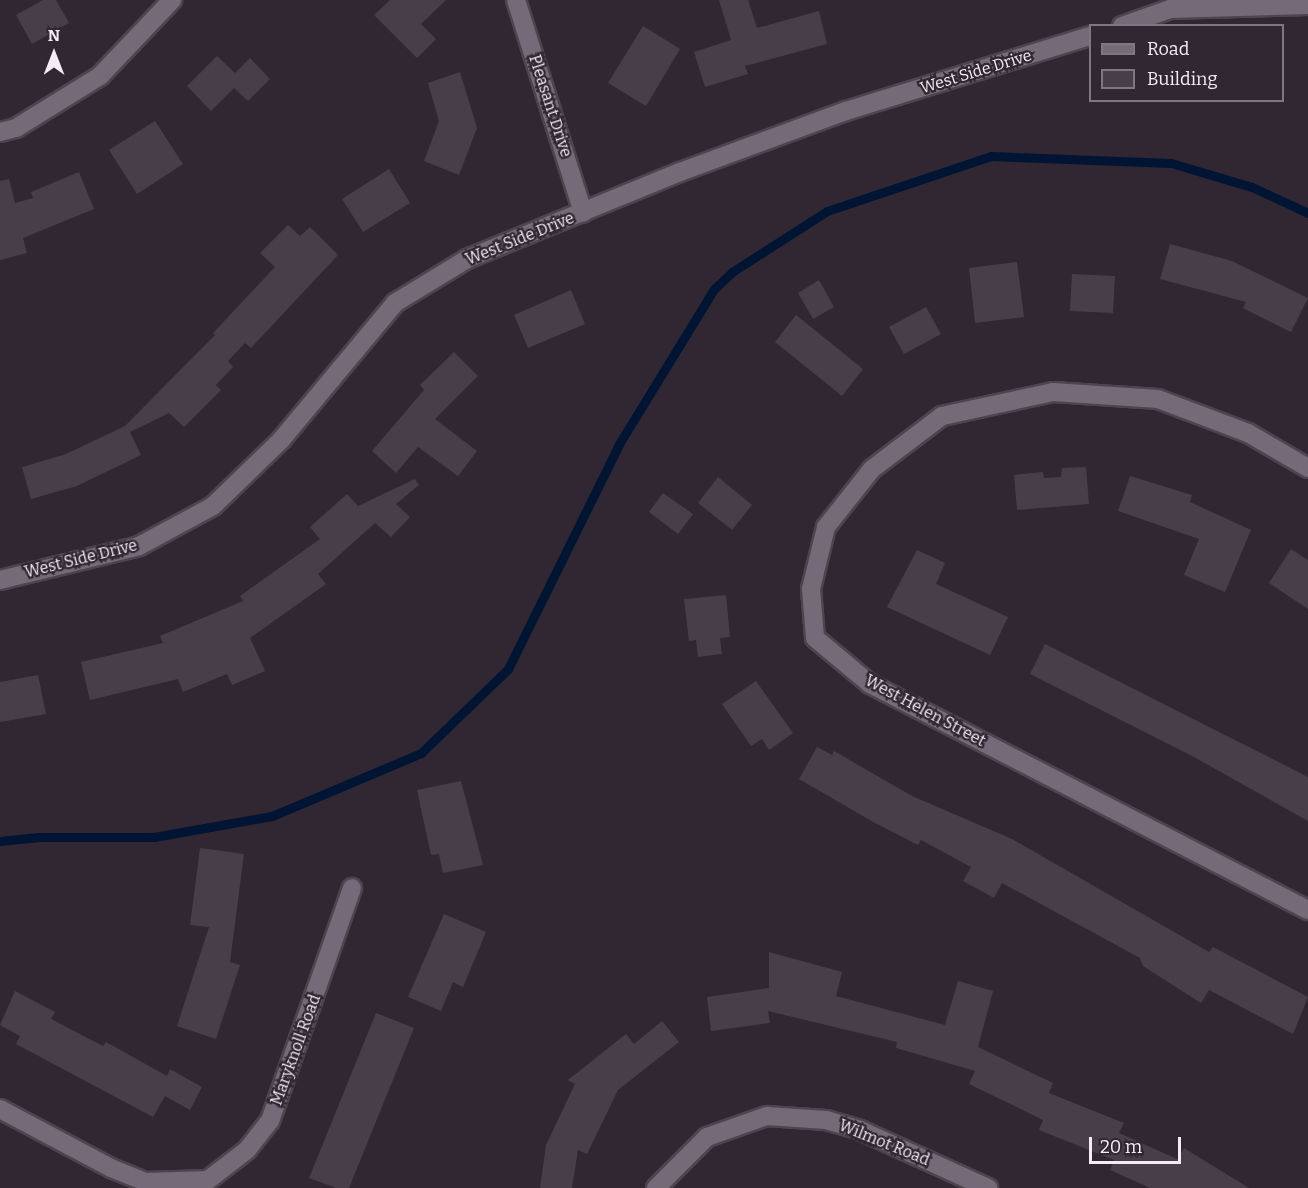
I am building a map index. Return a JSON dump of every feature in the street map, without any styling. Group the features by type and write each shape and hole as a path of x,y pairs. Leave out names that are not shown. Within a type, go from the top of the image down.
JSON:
{"street":[{"path":"0,132 16,128 100,76 172,0"},
{"name":"Pleasant Drive","path":"516,0 583,213"},
{"path":"1127,24 1172,5 1308,5"},
{"name":"West Side Drive","path":"0,580 139,546 213,506 281,440 395,303 467,259 680,172 846,111 1089,36"},
{"name":"West Helen Street","path":"1308,468 1248,434 1158,399 1053,392 942,416 872,469 826,527 811,589 815,638 870,684 1308,910"},
{"name":"Maryknoll Road","path":"0,1109 111,1168 146,1182 208,1180 247,1150 270,1121 352,888"},
{"name":"Wilmot Road","path":"656,1188 707,1137 766,1116 826,1120 860,1130 976,1185"}],"building":[{"path":"43,0 56,0 69,23 32,44 16,15"},
{"path":"390,0 446,0 421,24 436,39 417,58 374,15"},
{"path":"719,0 748,0 757,28 819,11 827,44 745,66 748,74 705,87 694,52 731,40"},
{"path":"643,26 680,49 646,106 608,83"},
{"path":"217,56 235,73 250,58 270,79 248,101 234,88 211,111 187,86"},
{"path":"460,72 477,128 459,175 424,161 439,121 428,83"},
{"path":"155,121 183,164 137,194 109,150"},
{"path":"389,169 410,203 363,232 342,199"},
{"path":"79,172 94,209 23,238 27,253 0,260 0,181 9,179 15,203 33,198 31,192"},
{"path":"288,225 300,236 310,227 338,255 251,348 245,343 228,361 233,367 216,385 221,390 184,427 169,413 130,432 141,455 77,486 31,499 22,467 66,454 125,426 215,335 213,333 275,267 260,253"},
{"path":"1170,244 1232,261 1308,298 1291,332 1243,308 1246,302 1160,279"},
{"path":"1017,262 1024,317 975,323 969,268"},
{"path":"1072,274 1115,276 1113,313 1070,311"},
{"path":"819,280 834,307 813,319 798,293"},
{"path":"571,290 585,324 528,348 514,315"},
{"path":"926,307 941,334 904,354 889,327"},
{"path":"796,315 863,369 842,396 775,342"},
{"path":"454,352 478,376 435,419 477,451 458,476 418,447 396,473 372,451 424,390 420,385"},
{"path":"1086,467 1089,504 1017,510 1014,475 1043,472 1044,478 1061,477 1062,468"},
{"path":"1130,476 1192,495 1190,502 1251,530 1225,592 1184,575 1199,539 1118,511"},
{"path":"718,477 752,505 732,530 698,503"},
{"path":"415,479 419,485 396,504 410,517 391,537 375,523 318,574 326,584 250,638 265,671 232,685 227,674 183,692 178,679 90,700 81,662 163,643 160,636 243,601 240,596 320,539 310,527 347,494 358,506"},
{"path":"663,493 693,514 678,534 649,512"},
{"path":"1291,549 1308,560 1308,609 1269,583"},
{"path":"917,550 945,563 936,584 1008,617 990,655 887,607"},
{"path":"726,595 730,637 720,638 722,654 698,657 696,640 689,641 684,599"},
{"path":"1045,644 1308,777 1308,821 1194,757 1030,674"},
{"path":"38,675 46,714 0,722 0,682"},
{"path":"756,681 793,733 769,750 762,739 751,746 722,704"},
{"path":"817,747 832,755 834,751 912,796 1012,839 1209,952 1213,947 1308,997 1293,1034 1209,990 1201,1003 1143,966 1140,958 1002,883 994,898 963,881 971,867 921,840 918,845 875,823 799,779"},
{"path":"461,781 483,865 443,873 439,854 431,855 417,790"},
{"path":"200,848 244,854 230,962 240,965 216,1039 177,1026 209,927 190,925"},
{"path":"444,914 486,932 463,987 453,982 441,1011 408,997"},
{"path":"769,952 842,972 836,996 945,1025 958,981 993,991 978,1047 1053,1083 1049,1093 1124,1123 1119,1133 1177,1159 1184,1148 1249,1188 1150,1188 1110,1170 1114,1160 1039,1130 1043,1120 969,1084 975,1071 896,1048 897,1042 768,1011 770,1023 711,1031 707,997 769,988"},
{"path":"15,991 55,1012 51,1019 103,1046 106,1042 167,1076 170,1069 202,1087 190,1110 165,1096 153,1117 16,1044 20,1036 0,1025"},
{"path":"376,1013 414,1028 349,1188 336,1188 309,1178"},
{"path":"662,1021 679,1042 618,1090 587,1154 578,1150 572,1188 540,1188 546,1145 575,1084 568,1080 626,1034 634,1044"}],"waterway":[{"path":"0,841 39,837 154,837 272,816 421,753 508,669 619,444 714,289 732,272 827,211 991,156 1171,163 1252,187 1308,213"}]}
